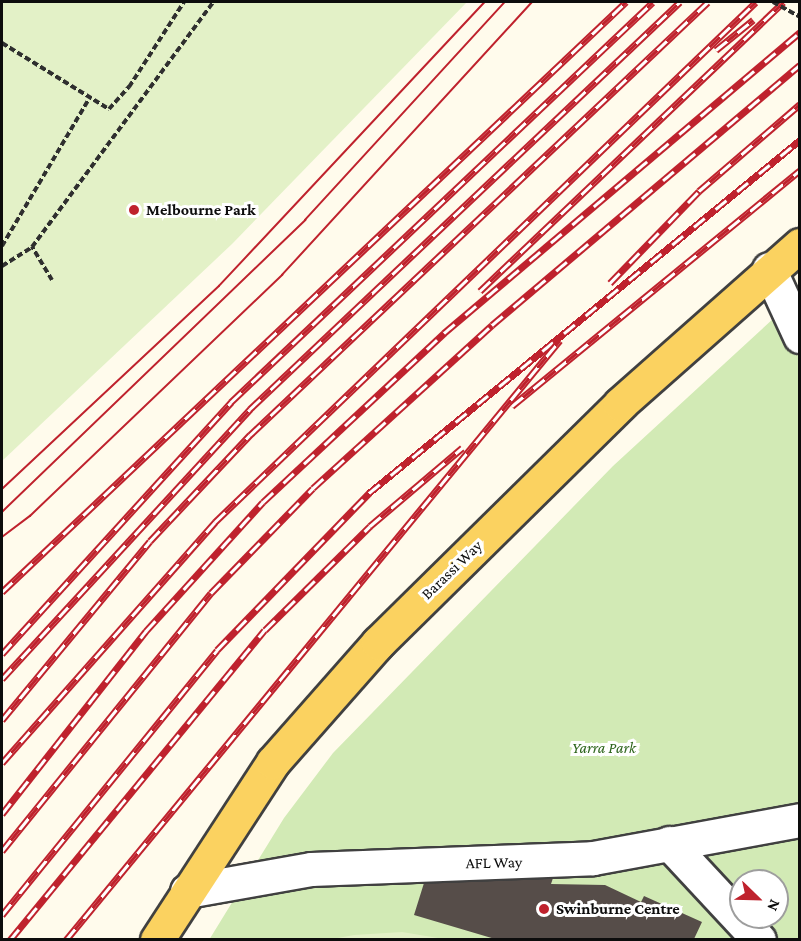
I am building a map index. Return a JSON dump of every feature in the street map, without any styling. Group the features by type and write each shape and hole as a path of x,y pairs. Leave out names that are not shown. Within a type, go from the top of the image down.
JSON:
{"main road":[{"name":"Barassi Way","path":"157,939 273,762 378,643 620,404 770,269 800,245"}],"street":[{"path":"770,269 800,336"},
{"name":"AFL Way","path":"187,891 310,869 542,863 800,819"},
{"path":"669,843 759,939"}],"path":[{"path":"2,43 109,109 129,87 184,2"},
{"path":"2,266 32,247 213,2"},
{"path":"773,2 800,17"},
{"path":"2,246 90,97"},
{"path":"32,247 52,280"}],"green space":[{"name":"Melbourne Park","path":"2,2 467,2 232,244 2,461"},
{"name":"Yarra Park","path":"799,295 799,939 209,940 284,818 333,753 613,466"},
{"path":"402,932 444,939 332,939 354,935"}],"building":[{"name":"Swinburne Centre","path":"553,878 551,884 605,885 641,902 644,896 702,922 694,939 495,939 414,915 424,883"}],"tram line":[{"path":"2,489 219,286 485,2"},
{"path":"2,512 305,220 505,2"},
{"path":"2,537 30,516 282,275 532,2"}],"railway":[{"path":"2,592 626,2"},
{"path":"2,654 231,402 653,2"},
{"path":"2,679 250,409 680,2"},
{"path":"2,720 150,541 250,435 708,2"},
{"path":"2,763 215,522 756,2"},
{"path":"480,291 784,2"},
{"path":"716,50 753,20"},
{"path":"2,814 146,631 263,502 444,333 800,32"},
{"path":"2,851 211,593 313,488 492,325 800,65"},
{"path":"610,283 699,191 800,104"},
{"path":"2,915 217,650 369,493 800,140"},
{"path":"512,406 800,170"},
{"path":"66,940 560,340"},
{"path":"10,940 265,630 370,526 462,448"}],"place":[{"name":"Melbourne Park","path":"134,210"},
{"name":"Swinburne Centre","path":"544,909"}]}
